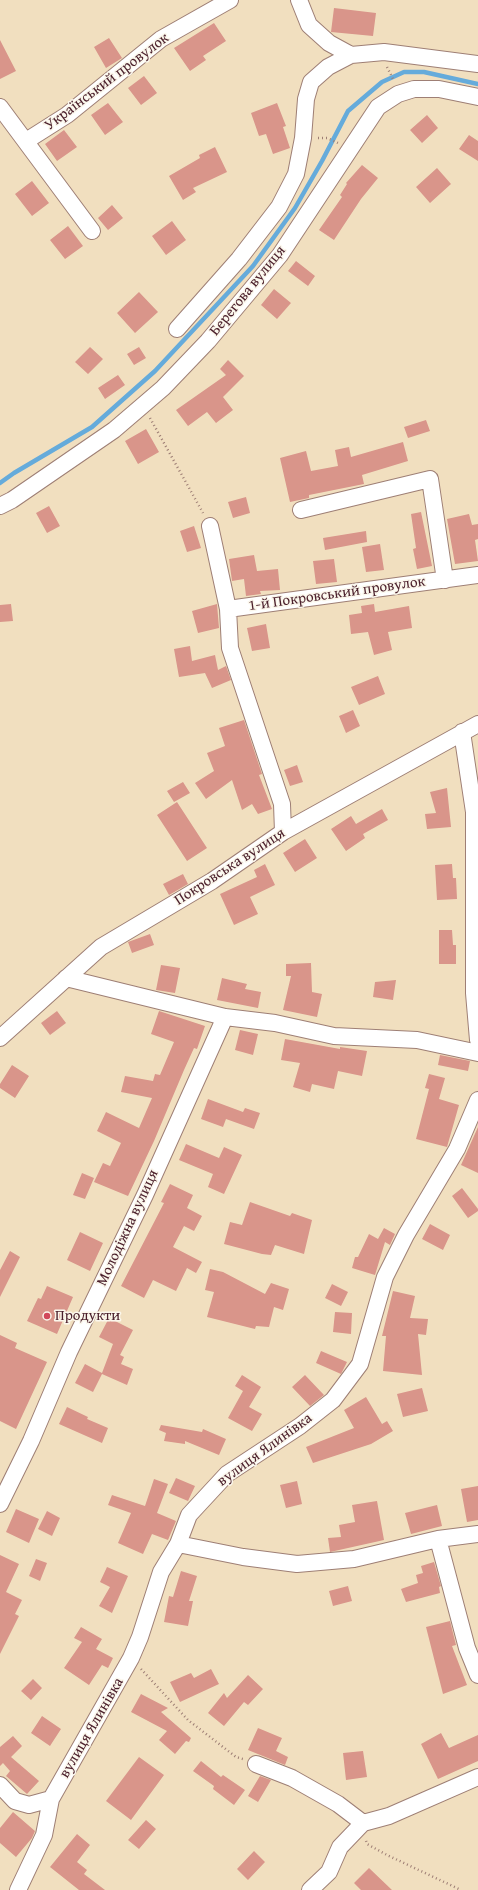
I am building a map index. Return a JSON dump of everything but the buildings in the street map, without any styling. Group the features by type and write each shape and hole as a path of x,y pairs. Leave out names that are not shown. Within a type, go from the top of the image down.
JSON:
{"street":[{"name":"Український провулок","path":"26,141 67,115 161,39 230,0"},
{"path":"299,0 308,25 329,43 351,55"},
{"name":"Берегова вулиця","path":"176,329 239,259 279,207 296,174 303,138 306,99 311,82 328,67 351,55 384,52 478,64"},
{"name":"Берегова вулиця","path":"0,506 12,500 114,430 163,388 208,341 280,255 378,107 398,94 414,89 439,89 478,98"},
{"path":"0,107 92,231"},
{"name":"1-й Покровський провулок","path":"301,510 430,479 445,580"},
{"path":"210,526 228,608 230,648 282,804 283,832"},
{"name":"1-й Покровський провулок","path":"228,608 478,575"},
{"name":"Покровська вулиця","path":"0,1038 101,947 212,881 283,832 478,724"},
{"path":"462,732 474,812 474,993 478,1040"},
{"path":"66,978 225,1017 275,1023 334,1036 417,1040 478,1053"},
{"name":"Молодіжна вулиця","path":"0,1504 31,1441 70,1352 145,1195 225,1017"},
{"name":"вулиця Ялинівка","path":"18,1890 44,1835 51,1799 131,1658 140,1637 161,1572 178,1544 189,1515 198,1503 227,1474 300,1426 333,1400 360,1364 385,1277 406,1235 457,1149 478,1100"},
{"path":"178,1544 242,1556 297,1564 354,1559 438,1539 478,1534"},
{"path":"438,1539 467,1648 478,1676"},
{"path":"256,1764 292,1778 332,1800 362,1823"},
{"path":"310,1890 329,1872 340,1847 362,1823 389,1816 478,1777"},
{"path":"0,1785 15,1801 29,1805 51,1799"}],"path":[{"path":"388,71 394,82"},
{"path":"327,138 337,142"},
{"path":"143,405 210,526"},
{"path":"131,1658 188,1720 236,1757 256,1764"},
{"path":"362,1823 367,1844 461,1890"}],"waterway":[{"path":"0,483 14,473 92,427 155,371 253,266 295,208 348,111 382,82 404,72 424,72 478,84"}],"place":[{"name":"Продукти","path":"47,1316"}]}
